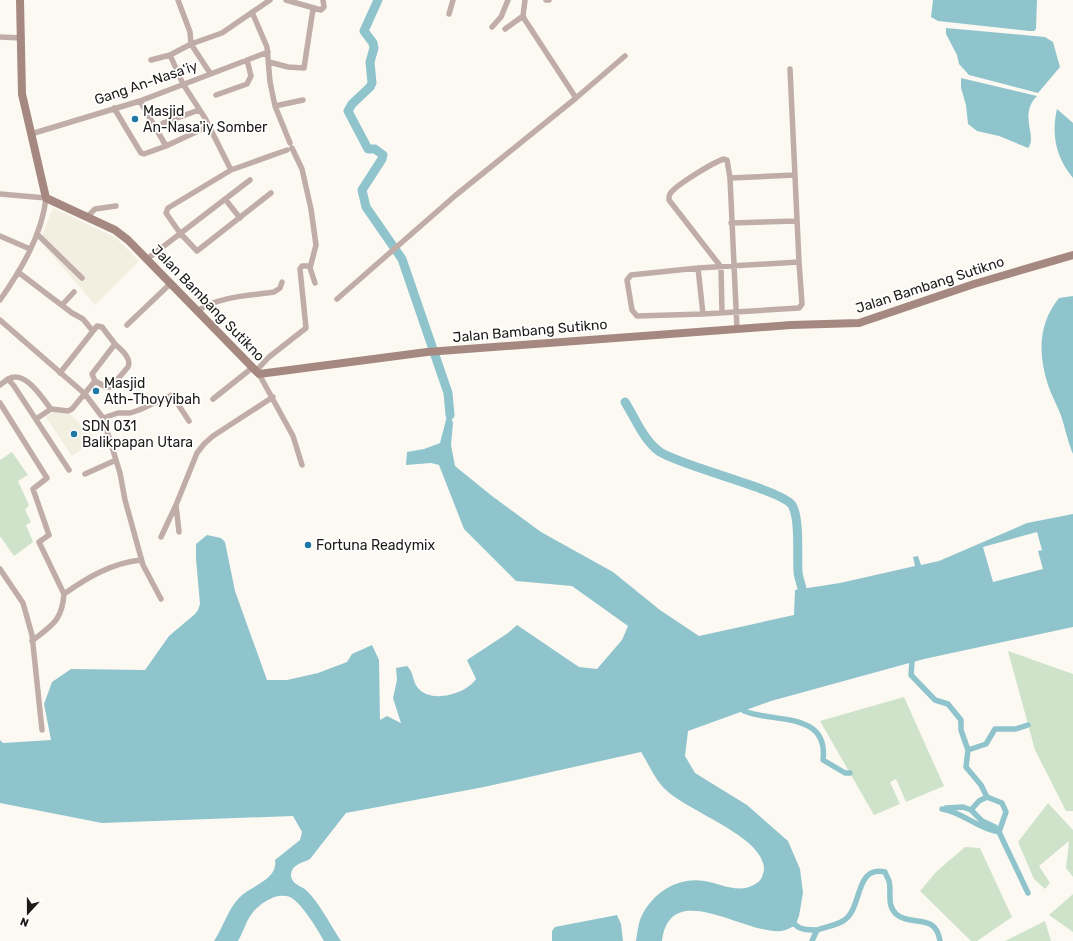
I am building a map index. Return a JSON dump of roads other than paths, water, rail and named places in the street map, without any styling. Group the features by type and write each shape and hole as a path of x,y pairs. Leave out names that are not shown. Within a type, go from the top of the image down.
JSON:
{"street":[{"path":"0,300 18,272 37,234 46,198 22,94 20,0"},
{"path":"178,0 190,32 191,44 210,73"},
{"path":"151,60 170,55 191,44 222,33 270,0"},
{"path":"286,0 313,9 323,9 323,0"},
{"path":"449,14 453,0"},
{"path":"492,27 501,17 508,0"},
{"path":"525,0 523,16 576,98"},
{"path":"269,62 288,67 304,68 313,9"},
{"path":"252,12 268,52 268,73 276,106 290,147 304,175 316,245 310,266 315,283"},
{"path":"505,30 523,16"},
{"path":"0,37 22,38"},
{"name":"Gang An-Nasa'iy","path":"31,134 140,100 268,52"},
{"path":"170,55 183,84 209,126 231,170"},
{"path":"337,299 456,195 576,98 625,56"},
{"path":"216,95 247,84 251,76 247,60"},
{"path":"790,69 795,175 797,221 799,262 801,308 736,313 637,316 632,310 627,280 635,274 721,266 799,262"},
{"path":"140,100 166,146"},
{"path":"276,106 303,100"},
{"path":"114,108 141,153 144,154 166,146 209,126"},
{"path":"163,123 199,110"},
{"path":"271,193 197,251 180,233 166,213 168,208 231,170 290,147"},
{"path":"722,313 721,266 669,200 669,196 672,191 695,174 722,159 727,160 730,178 737,329"},
{"path":"730,178 795,175"},
{"path":"147,259 250,180"},
{"path":"0,194 46,198"},
{"name":"Jalan Bambang Sutikno","path":"46,198 87,216 121,234 256,371 438,351 791,325 847,324 868,321 981,282 1073,255"},
{"path":"225,198 240,218"},
{"path":"87,216 95,210 116,206"},
{"path":"731,222 797,221"},
{"path":"37,234 82,278"},
{"path":"0,236 30,249"},
{"path":"212,399 256,371 269,357 306,328 300,269 302,266 310,266"},
{"path":"698,268 703,314"},
{"path":"18,272 83,319 92,330"},
{"path":"197,311 206,304 219,300 274,292 280,288 282,282"},
{"path":"127,325 170,284"},
{"path":"62,305 74,292"},
{"path":"0,320 85,394 103,418 116,460 141,560 145,572 161,599"},
{"path":"60,372 92,330 97,326 102,327 127,356 129,361 128,367 111,387 106,387 95,381 92,374 116,344"},
{"path":"256,371 273,397 293,436 302,465"},
{"path":"0,385 8,379 15,377 30,383 51,409"},
{"path":"8,379 69,470"},
{"path":"36,419 51,409 68,411 85,394 95,381"},
{"path":"103,418 118,412 139,410 172,395 189,421"},
{"path":"161,537 197,453 204,444 273,397"},
{"path":"0,403 48,478 33,489 49,534 39,542 64,594 63,610 58,618 32,641"},
{"path":"85,474 116,460"},
{"path":"176,505 179,532"},
{"path":"64,594 97,573 117,564 141,560"},
{"path":"0,569 23,603 32,641 42,730"}],"water":[{"path":"933,0 1037,0 1036,29 1034,31 1029,31 938,21 931,17"},
{"path":"946,28 1045,37 1053,42 1060,67 1038,93 969,75 959,64 957,55 946,34"},
{"path":"961,78 1037,96 1029,111 1028,118 1031,138 1028,148 999,136 977,131 968,124 966,105 961,88"},
{"path":"1057,109 1073,123 1073,178 1062,162 1056,146 1055,119"},
{"path":"1073,296 1073,454 1060,413 1048,385 1043,362 1042,340 1047,318 1059,298"},
{"path":"450,415 453,423 451,445 455,466 492,496 541,532 613,572 660,610 699,636 794,615 795,590 840,583 915,566 913,557 918,556 921,565 939,561 1027,523 1073,514 1073,627 924,659 771,701 688,731 685,756 695,773 747,805 788,841 800,869 803,893 799,916 795,926 783,931 766,930 730,919 694,911 679,913 668,922 662,941 636,941 639,922 650,902 666,889 675,884 695,880 731,888 744,888 758,882 762,878 764,870 761,857 738,835 687,805 662,786 641,752 484,787 346,813 310,859 295,866 291,876 295,883 306,890 316,901 341,941 324,941 299,904 290,897 280,896 265,901 254,911 238,941 214,941 235,902 244,893 263,882 272,873 275,867 275,860 300,840 302,832 293,816 102,823 0,803 0,740 3,743 51,740 44,704 52,682 71,669 145,670 169,636 195,614 200,604 196,544 207,535 221,538 225,542 235,591 267,680 287,680 318,673 347,662 352,654 372,645 379,660 380,720 387,716 401,723 393,698 397,680 396,668 407,666 411,671 416,685 424,693 439,696 457,693 465,689 476,679 467,660 508,633 517,625 579,667 597,669 622,640 628,626 572,586 516,581 464,529 439,465 431,463 406,465 407,452 424,449 440,443 447,416"},
{"path":"617,915 621,924 623,941 552,941 552,931 555,927"}],"waterway":[{"path":"378,0 364,31 373,43 374,48 370,62 372,83 370,87 352,104 348,111 368,149 375,149 383,155 382,159 362,190 366,207 402,259 448,393 450,415"},
{"path":"625,402 649,442 660,452 672,458 771,492 792,505 795,511 796,519 798,537 798,573 802,589"},
{"path":"912,662 911,675 935,700 948,704 961,720 961,730 968,750 966,767 981,785 987,797 1002,803 1006,812 999,832"},
{"path":"744,711 756,715 797,722 808,726 817,733 823,744 823,760 845,773 850,773"},
{"path":"968,750 986,744 995,729 1016,729 1028,725"},
{"path":"971,810 979,801 987,797"},
{"path":"946,808 963,807 971,810 982,821 995,827 999,832"},
{"path":"942,809 957,813 983,827 999,832 1028,893"},
{"path":"812,941 817,930 838,924 848,917 856,903 864,880 869,874 876,872 885,872 890,885 891,906 896,914 908,920 928,923 933,926 938,932 940,941"},
{"path":"793,922 800,928 817,930"}],"place":[{"name":"Masjid An-Nasa'iy Somber","path":"135,119"},
{"name":"Masjid Ath-Thoyyibah","path":"96,391"},
{"name":"SDN 031 Balikpapan Utara","path":"74,434"},
{"name":"Fortuna Readymix","path":"308,545"}]}
